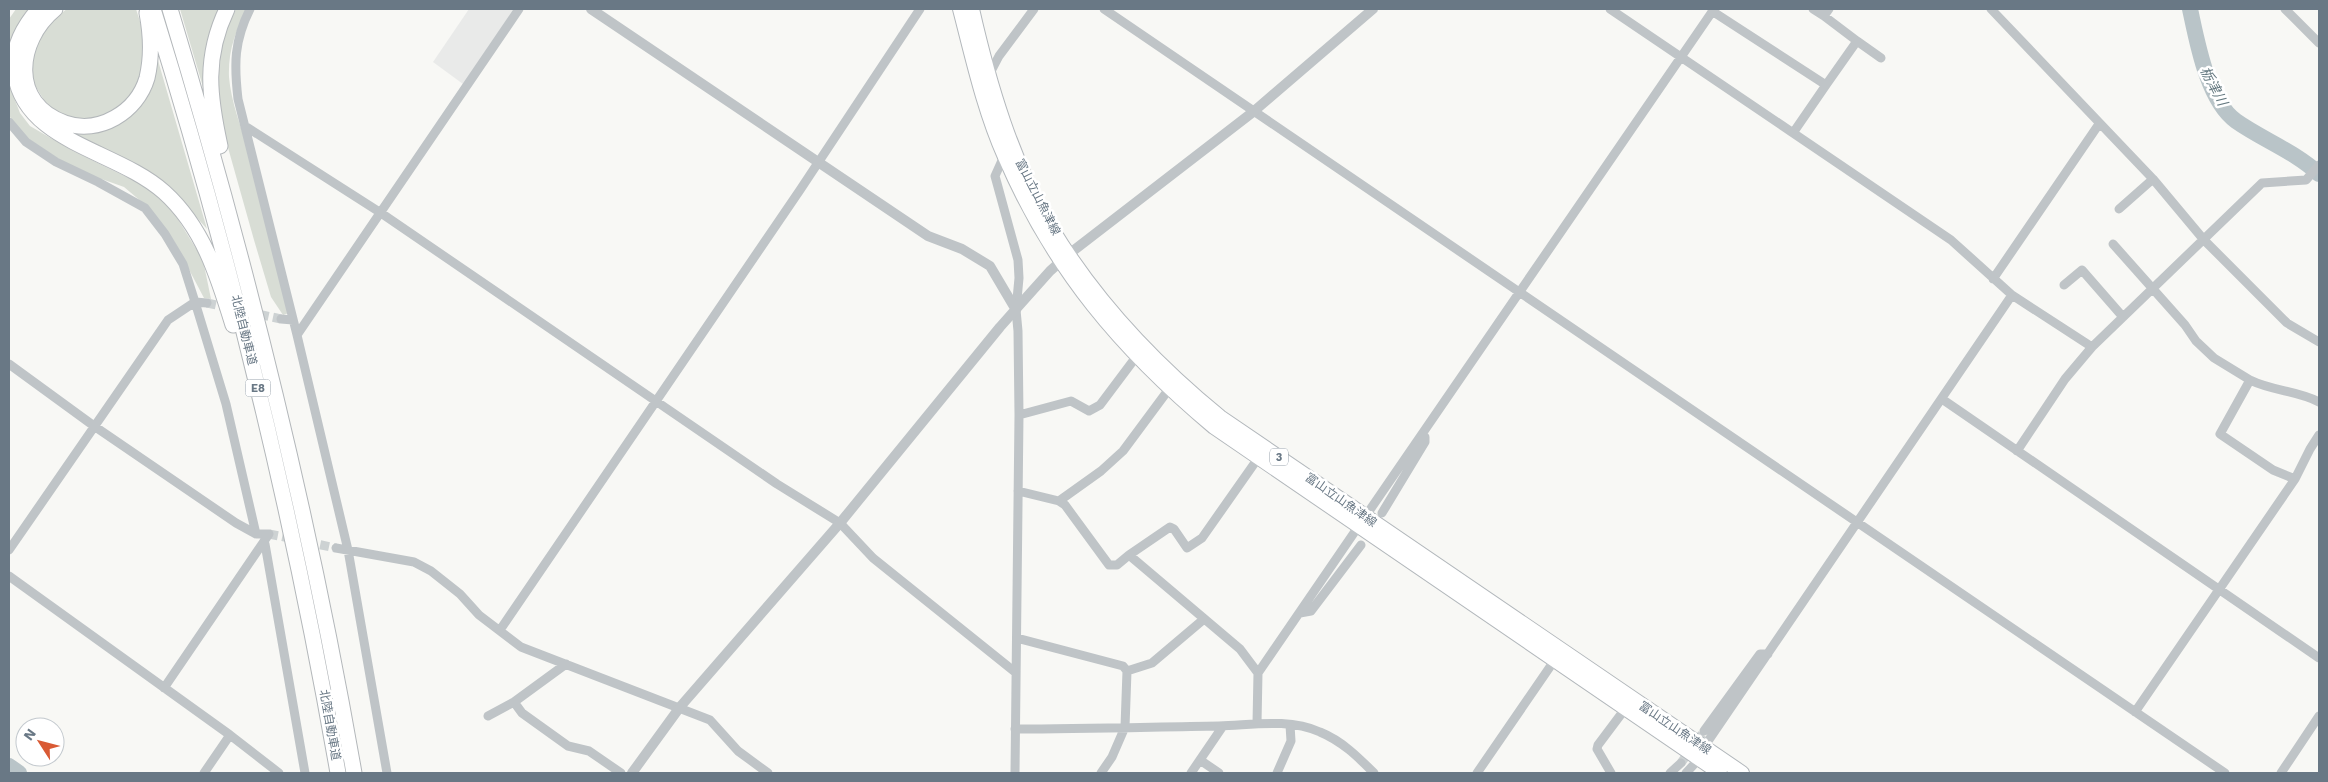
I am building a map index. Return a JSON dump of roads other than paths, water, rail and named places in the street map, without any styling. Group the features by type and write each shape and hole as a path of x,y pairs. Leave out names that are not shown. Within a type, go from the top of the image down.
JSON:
{"highway":[{"path":"39,9 22,31 14,57 16,81 25,104 32,114 54,131 125,165 151,182 177,206 198,234 216,272 280,482"},
{"path":"55,9 36,29 29,41 24,69 27,83 33,96 47,112 66,123 80,126 94,126 109,121 121,114 141,92 146,79 150,56 150,34 146,9"},
{"name":"北陸自動車道","path":"153,9 230,272 280,482 324,694 338,773"},
{"name":"北陸自動車道","path":"170,9 219,175 268,359 317,579 354,773"},
{"path":"227,9 214,41 211,60 212,105 268,359"}],"main road":[{"name":"富山立山魚津線","path":"960,9 984,82 1004,156 1027,204 1065,258 1178,383 1262,453 1701,753 1720,773"},
{"name":"富山立山魚津線","path":"972,9 984,82 1031,188 1065,258 1093,308 1136,357 1169,389 1214,427 1262,453"},
{"name":"富山立山魚津線","path":"1362,522 1554,661 1625,708 1701,753 1742,773"}],"street":[{"path":"250,9 237,40 234,64 238,99 348,550 387,773"},
{"path":"297,335 519,9"},
{"path":"591,9 928,236 980,259 990,266 1016,310"},
{"path":"500,630 920,9"},
{"path":"984,82 999,56 1034,9"},
{"path":"1104,9 2225,773"},
{"path":"632,773 680,707 840,523 1016,310 1065,258 1253,112 1374,9"},
{"path":"1610,9 1951,240 2012,294 2092,347"},
{"path":"1813,9 1826,12 1857,41 1881,58"},
{"path":"1991,9 2153,179 2204,240 2286,323 2319,342"},
{"path":"2285,9 2319,43"},
{"path":"1257,723 1258,673 1426,432 1519,292 1713,10 1826,85"},
{"path":"1793,133 1857,41"},
{"path":"9,122 26,142 56,162 98,182 145,208 165,234 183,264 226,404 256,534"},
{"path":"1993,279 2099,124"},
{"path":"245,126 380,213 777,484 840,523 873,558 1015,672"},
{"path":"1004,156 995,176 1018,260 1019,278 1016,310 1018,332 1018,491 1015,773"},
{"path":"2017,451 2065,379 2092,347 2262,183 2306,180 2319,165"},
{"path":"2119,209 2153,179"},
{"path":"2113,244 2202,347 2214,358 2266,388 2310,397 2319,402"},
{"path":"2064,285 2082,270 2123,317"},
{"path":"1686,773 1858,523 2012,294"},
{"path":"9,550 168,320 195,302 207,303"},
{"path":"281,319 293,320"},
{"path":"1018,415 1071,401 1089,411 1100,405 1136,357"},
{"path":"9,364 94,426 236,523 256,534 270,534 265,544 164,688"},
{"path":"2250,380 2220,434 2273,470 2295,479"},
{"path":"1059,501 1101,472 1124,451 1169,389"},
{"path":"1942,399 2319,658"},
{"path":"1382,513 1425,442 1426,432"},
{"path":"2135,712 2295,479 2310,449 2319,436"},
{"path":"1018,491 1059,501 1065,505 1109,564 1117,565 1170,528 1174,529 1187,548 1202,538 1262,453"},
{"path":"265,544 305,773"},
{"path":"1300,613 1311,611 1361,545"},
{"path":"336,548 414,562 431,571 460,594 479,615 521,647 710,720 738,751 768,773"},
{"path":"1129,555 1240,649 1258,673"},
{"path":"9,576 280,773"},
{"path":"1127,671 1152,663 1204,619"},
{"path":"1017,638 1123,666 1127,671 1125,727 1112,757 1101,773"},
{"path":"1704,731 1760,654 1768,654"},
{"path":"1477,773 1554,661"},
{"path":"488,716 514,702 566,664"},
{"path":"514,702 522,713 561,742 568,746 589,751 621,773"},
{"path":"1611,773 1597,749 1625,708"},
{"path":"2281,773 2319,716"},
{"path":"1015,729 1223,726 1257,723 1290,725 1319,731 1338,741 1374,773"},
{"path":"1277,773 1291,741 1290,725"},
{"path":"1191,773 1223,726"},
{"path":"204,773 230,735"},
{"path":"1200,760 1219,773"},
{"path":"1670,773 1681,763"}],"waterway":[{"name":"栃津川","path":"2190,9 2205,69 2211,85 2226,111 2246,128 2289,152 2319,174"},
{"path":"9,766 19,773"}],"tunnel":[{"path":"207,303 281,319"},
{"path":"269,534 294,539"},
{"path":"307,542 336,548"},
{"path":"1681,763 1704,731"}]}
